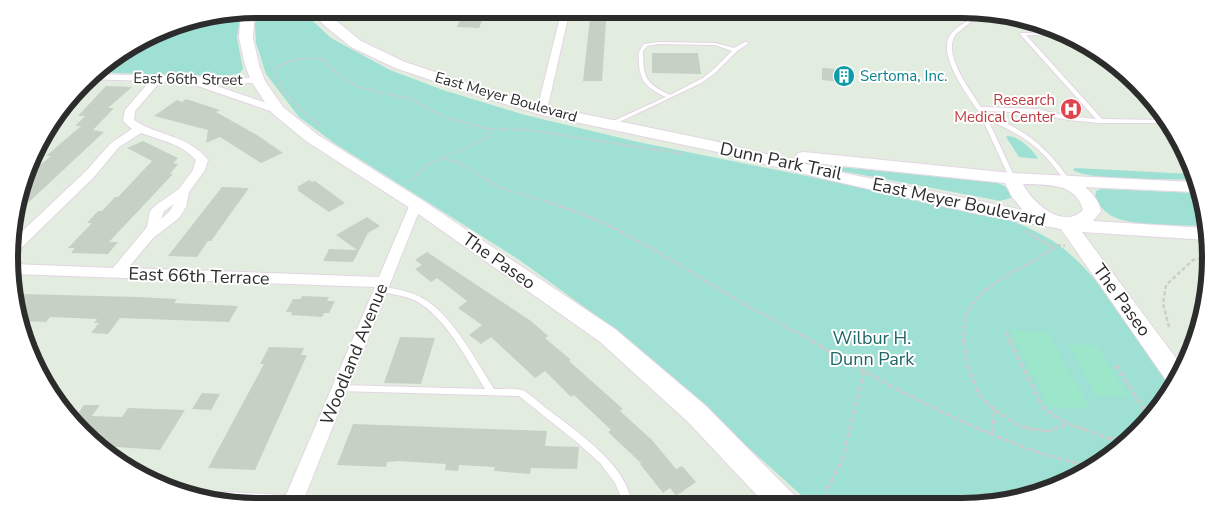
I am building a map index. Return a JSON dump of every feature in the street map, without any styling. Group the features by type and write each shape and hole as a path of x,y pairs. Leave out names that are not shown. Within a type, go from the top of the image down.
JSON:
{"main road":[{"name":"The Paseo","path":"247,18 246,38 258,81 277,110 312,138 416,204 607,335 697,414 778,498"},
{"name":"East Meyer Boulevard","path":"325,18 356,44 400,66 542,110 714,146 825,174 955,203 1067,224 1200,233"},
{"name":"East Meyer Boulevard","path":"714,146 829,160 1068,182"},
{"path":"1012,178 1026,203 1040,213 1067,224 1084,220 1092,212 1092,206 1088,199 1068,182"},
{"path":"1068,182 1191,187"},
{"name":"The Paseo","path":"1067,224 1173,371"}],"street":[{"path":"542,110 564,18"},
{"name":"East 66th Street","path":"99,77 258,81"},
{"path":"116,273 147,236 174,216 180,207 183,192 199,170 202,160 192,149 163,134 134,126 128,120 130,110 158,78"},
{"path":"186,79 277,110"},
{"path":"18,244 90,174 115,144 141,128"},
{"name":"Woodland Avenue","path":"294,498 416,204"},
{"name":"East 66th Terrace","path":"18,269 382,286"}],"lane":[{"path":"975,18 958,30 952,36 948,45 952,60 984,116 1012,178"},
{"path":"1050,35 1022,34 1101,121"},
{"path":"670,97 653,88 642,76 641,50 646,45 659,43 715,44 735,50"},
{"path":"611,124 670,97 712,74 735,50 747,43"},
{"path":"980,109 1035,111 1068,118 1101,121 1160,122"},
{"path":"984,116 1016,130 1033,140 1058,166 1068,182"},
{"path":"382,286 425,302 443,319 492,392"},
{"path":"340,388 521,393 603,460 618,480 626,498"}],"path":[{"path":"321,126 285,91 274,72 280,64 304,58 322,59 342,78 358,87 388,92 410,99 444,117 489,129 528,130 684,154"},
{"path":"398,192 422,169 484,140 489,129"},
{"path":"445,158 458,162 500,188 562,206 618,229 747,306 780,322 864,372 992,434 1028,449 1083,464"},
{"path":"1018,228 1053,248 1035,262 1012,272 978,296 968,310 964,324 967,364 979,394 994,410 1018,425 1030,429 1048,431 1067,424"},
{"path":"1169,327 1163,304 1166,285 1193,260 1202,258"},
{"path":"1006,332 1043,408 1067,424 1111,439 1119,439"},
{"path":"1116,365 1146,412"},
{"path":"825,498 826,489 842,460 864,372"},
{"path":"992,434 994,410"}],"green space":[{"path":"240,18 237,38 243,69 239,74 222,76 114,73 107,71 151,42 180,30 211,22"},
{"name":"Wilbur H. Dunn Park","path":"256,18 310,18 331,38 390,70 443,90 525,115 638,142 990,213 1014,222 1053,241 1087,271 1118,308 1167,381 1142,416 1108,448 1068,473 1039,485 1008,493 962,498 804,498 627,338 518,259 334,143 299,117 266,74 256,43"},
{"path":"1006,137 1016,138 1025,144 1038,159 1019,157"},
{"path":"831,166 998,183 1006,187 1011,193 1011,198 1000,201 831,169"},
{"path":"1075,168 1186,174 1189,180 1112,178 1082,174 1073,170"},
{"path":"1101,189 1192,193 1199,226 1156,225 1119,219 1110,215 1101,207 1095,198 1096,191"},
{"path":"1010,330 1047,332 1090,409 1048,407"},
{"path":"1068,344 1097,346 1128,396 1096,395"}],"building":[{"path":"461,18 483,18 479,28 457,27"},
{"path":"590,18 604,18 603,21 606,21 602,81 583,81"},
{"path":"652,53 698,53 701,74 652,73"},
{"path":"822,68 838,69 839,82 822,80"},
{"path":"106,86 132,87 108,108 114,108 93,130 104,132 23,208 34,170 51,156 46,156 81,126 75,126 85,116 78,116"},
{"path":"186,99 220,110 216,112 257,135 283,153 261,163 220,137 206,143 208,130 154,116 177,100 182,102"},
{"path":"143,141 178,158 173,163 178,164 170,174 173,174 109,242 118,242 108,254 71,253 75,248 68,248 92,223 87,223 98,211 102,211 115,197 118,197 152,161 127,148"},
{"path":"309,180 315,181 345,203 329,212 297,190 299,189 297,187"},
{"path":"222,187 249,188 211,241 208,241 197,257 168,256"},
{"path":"367,217 380,226 368,233 353,262 323,261 329,249 357,250 336,235"},
{"path":"427,252 531,321 548,336 545,338 571,360 569,361 623,409 620,411 652,440 676,469 682,466 696,482 676,496 670,488 663,493 641,463 608,432 611,430 574,395 571,397 545,371 535,378 491,337 481,344 469,335 482,325 458,308 467,301 437,278 431,282 415,269 422,265 415,260"},
{"path":"21,295 137,297 177,299 174,303 238,306 229,322 120,318 108,334 91,333 99,323 94,323 97,319 50,317 46,322 26,321"},
{"path":"302,296 329,297 327,301 335,301 329,313 324,313 322,317 291,315 292,312 286,312 293,299 301,299"},
{"path":"400,337 435,338 421,384 384,383"},
{"path":"269,347 304,348 301,355 307,355 255,470 208,468 264,364 260,364"},
{"path":"202,393 220,394 211,410 192,409"},
{"path":"84,405 100,405 92,416 122,417 128,408 185,410 160,450 109,446 104,443 107,439 100,439 76,415"},
{"path":"353,424 547,431 545,446 579,447 577,469 531,468 530,474 494,471 495,467 459,465 458,471 445,470 446,464 399,461 387,462 386,467 337,465"}],"place":[{"name":"Sertoma, Inc.","path":"844,76"},
{"name":"Research Medical Center","path":"1071,109"}]}
